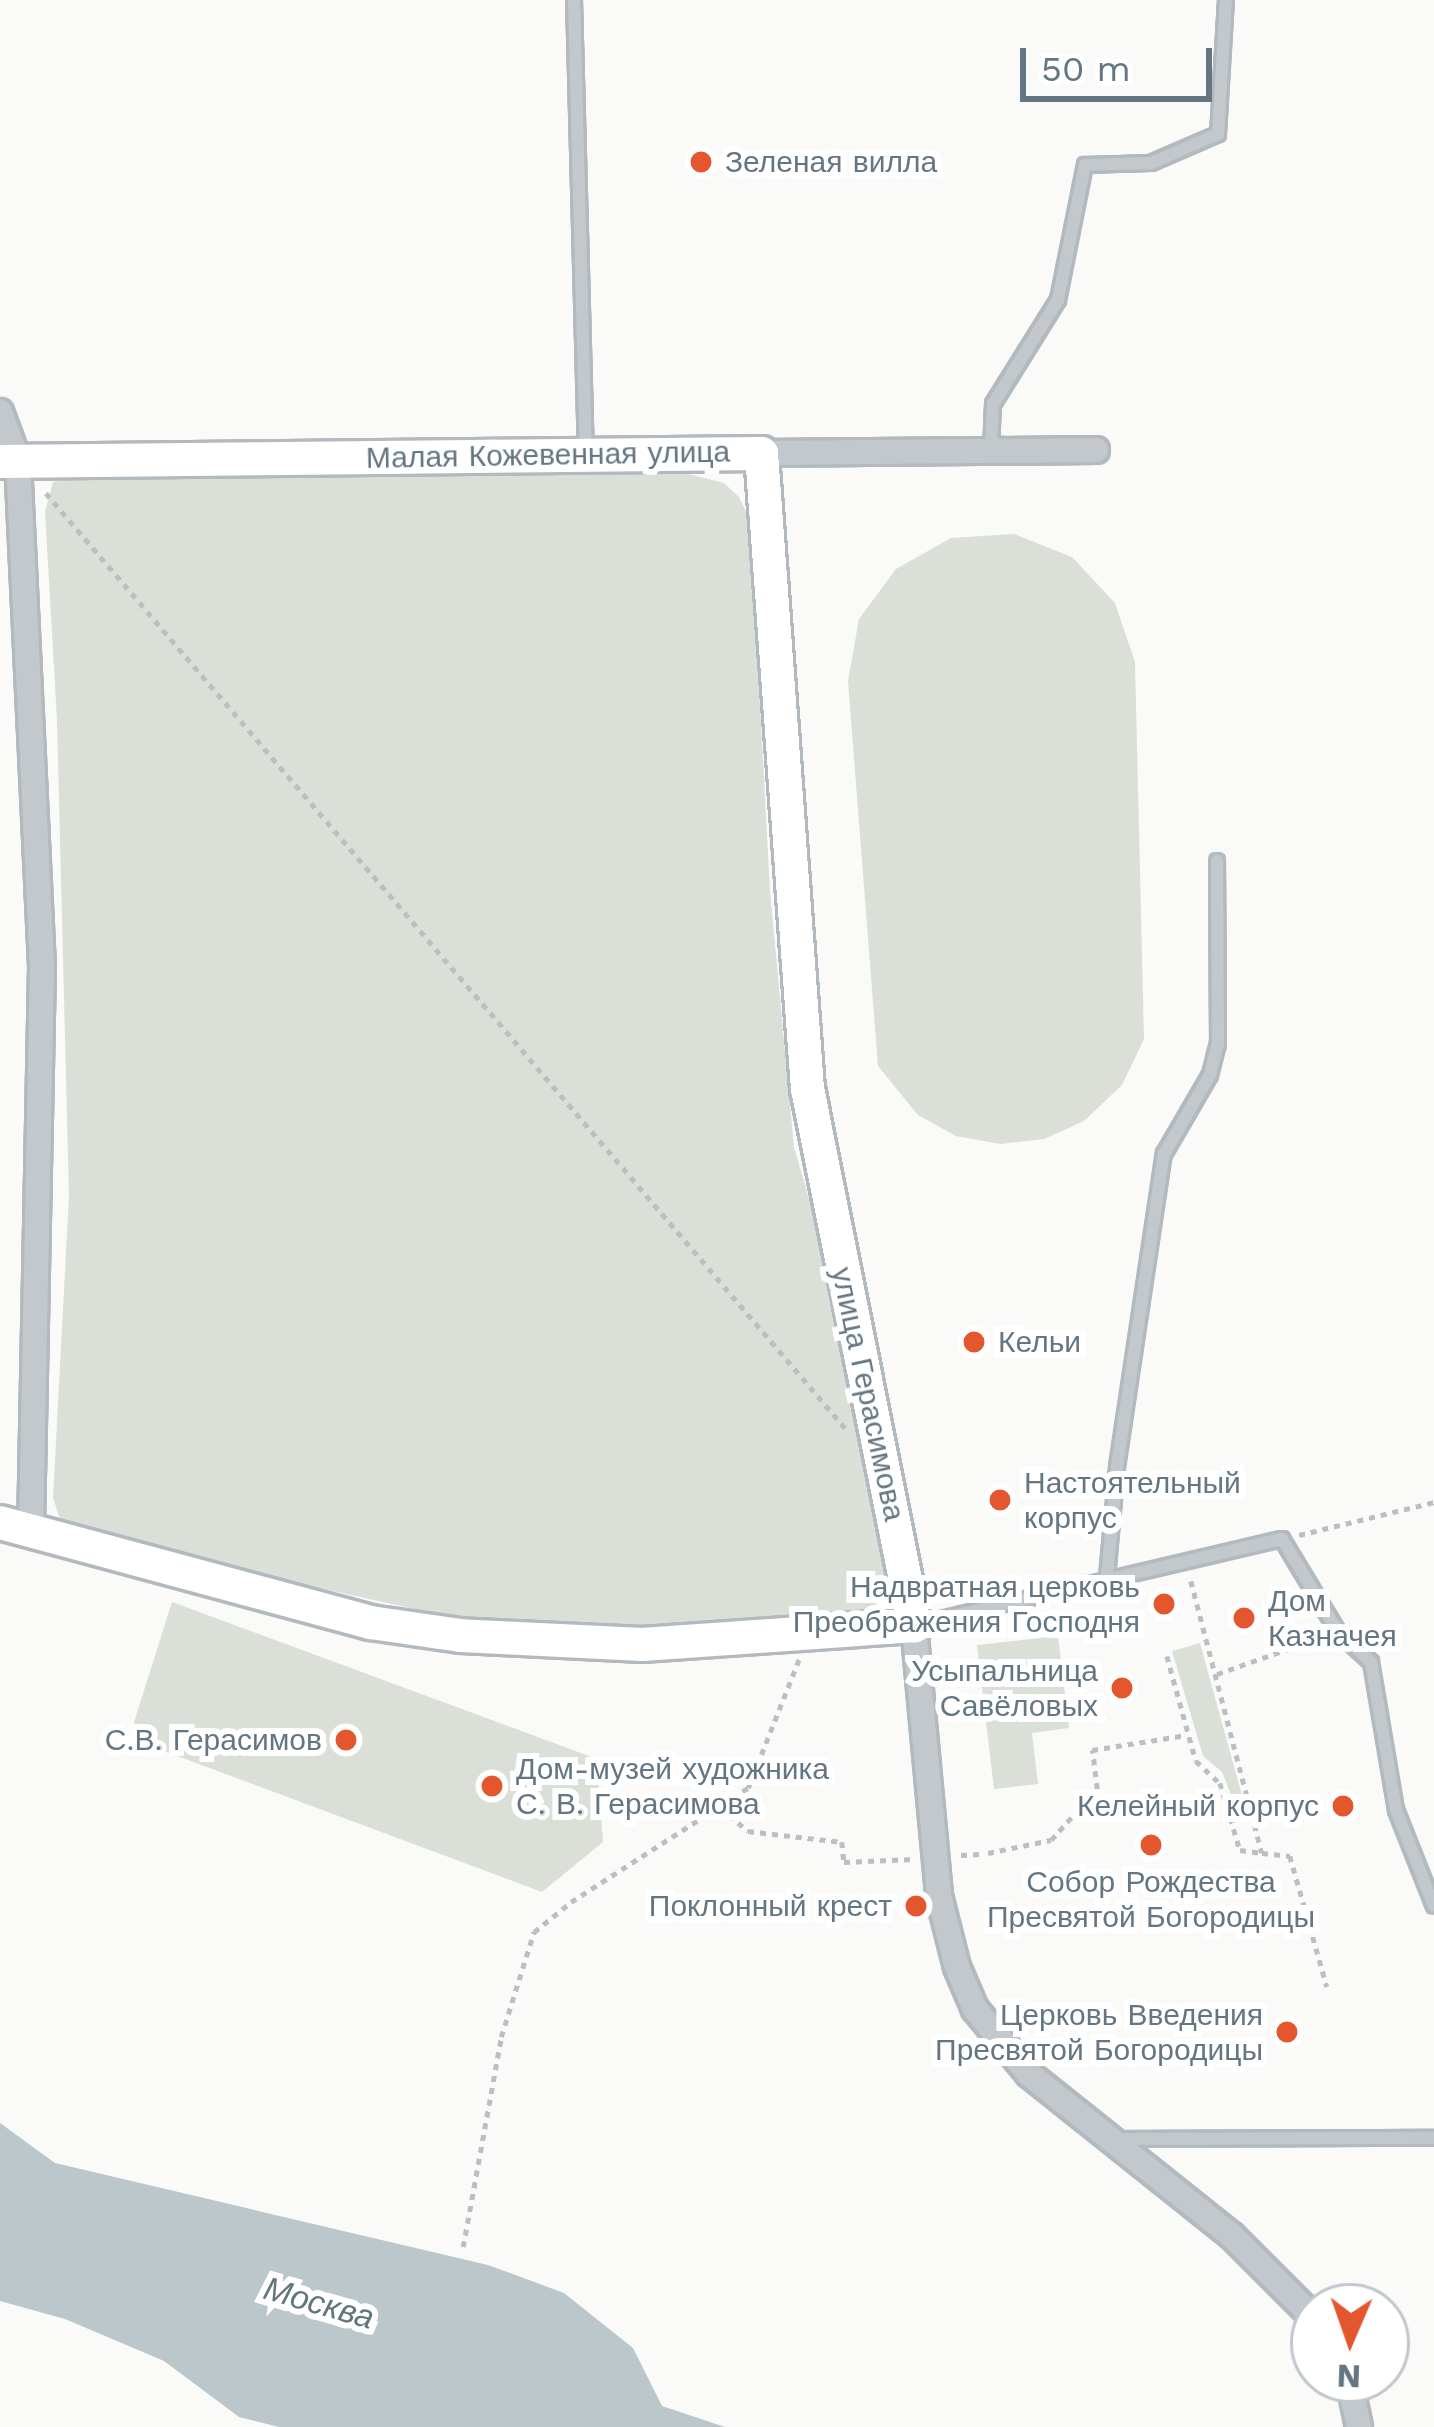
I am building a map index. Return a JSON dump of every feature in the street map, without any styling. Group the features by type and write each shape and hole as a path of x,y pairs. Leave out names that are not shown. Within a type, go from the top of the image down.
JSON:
{"street":[{"path":"0,412 9,461 42,967 15,1526 398,1627 599,1645 914,1625 940,1896 957,1967 975,2009 1002,2046 1104,2139 1232,2236 1290,2294"},
{"name":"Малая Кожевенная улица","path":"9,461 1096,449"},
{"name":"улица Герасимова","path":"761,453 802,1048 821,1174 914,1625"}],"lane":[{"path":"574,0 586,454"},
{"path":"991,451 993,404 1058,300 1084,165 1151,163 1218,134 1226,0"},
{"path":"1107,1577 1117,1466 1165,1154 1210,1075 1218,1044 1217,861"},
{"path":"914,1625 1184,1558 1282,1539 1338,1632 1371,1662 1396,1810 1434,1906"},
{"path":"1104,2139 1434,2138"}],"path":[{"path":"9,461 835,1420 883,1460"},
{"path":"1282,1539 1434,1502"},
{"path":"1184,1558 1262,1853"},
{"path":"1217,1674 1338,1632"},
{"path":"463,2247 501,2037 534,1932 571,1902 748,1788 798,1664 800,1635"},
{"path":"1167,1656 1196,1761 1220,1783 1240,1850 1290,1856 1327,1987"},
{"path":"988,1853 1051,1840 1096,1789 1092,1750 1187,1736"},
{"path":"720,1807 748,1831 842,1842 844,1862 894,1860"}],"shaded area":[{"path":"661,467 724,483 739,497 750,520 770,891 794,1147 820,1237 888,1585 874,1608 846,1615 635,1627 455,1618 261,1575 60,1519 53,1498 69,1196 57,720 45,512 53,482 91,477"},
{"path":"1014,534 1072,557 1115,603 1135,662 1144,1039 1122,1085 1084,1121 1044,1139 1000,1144 956,1136 918,1115 878,1066 848,681 859,619 896,569 951,538"},
{"path":"172,1602 597,1759 603,1842 542,1892 129,1738"},
{"path":"1058,1636 1069,1728 1032,1733 1038,1784 994,1789 977,1645"},
{"path":"1200,1643 1246,1810 1238,1812 1222,1772 1203,1756 1172,1651"}],"water":[{"name":"Москва","path":"0,2123 55,2163 488,2265 564,2293 633,2348 662,2406 725,2427 279,2427 239,2417 164,2361 65,2319 0,2301"}],"place":[{"name":"Зеленая вилла","path":"701,162"},
{"name":"Кельи","path":"974,1342"},
{"name":"Настоятельный корпус","path":"1000,1500"},
{"name":"Надвратная церковь Преображения Господня","path":"1164,1604"},
{"name":"Дом Казначея","path":"1244,1618"},
{"name":"Усыпальница Савёловых","path":"1122,1688"},
{"name":"С.В. Герасимов","path":"346,1740"},
{"name":"Дом-музей художника С. В. Герасимова","path":"492,1786"},
{"name":"Келейный корпус","path":"1343,1806"},
{"name":"Собор Рождества Пресвятой Богородицы","path":"1151,1845"},
{"name":"Поклонный крест","path":"916,1906"},
{"name":"Церковь Введения Пресвятой Богородицы","path":"1287,2032"}]}
